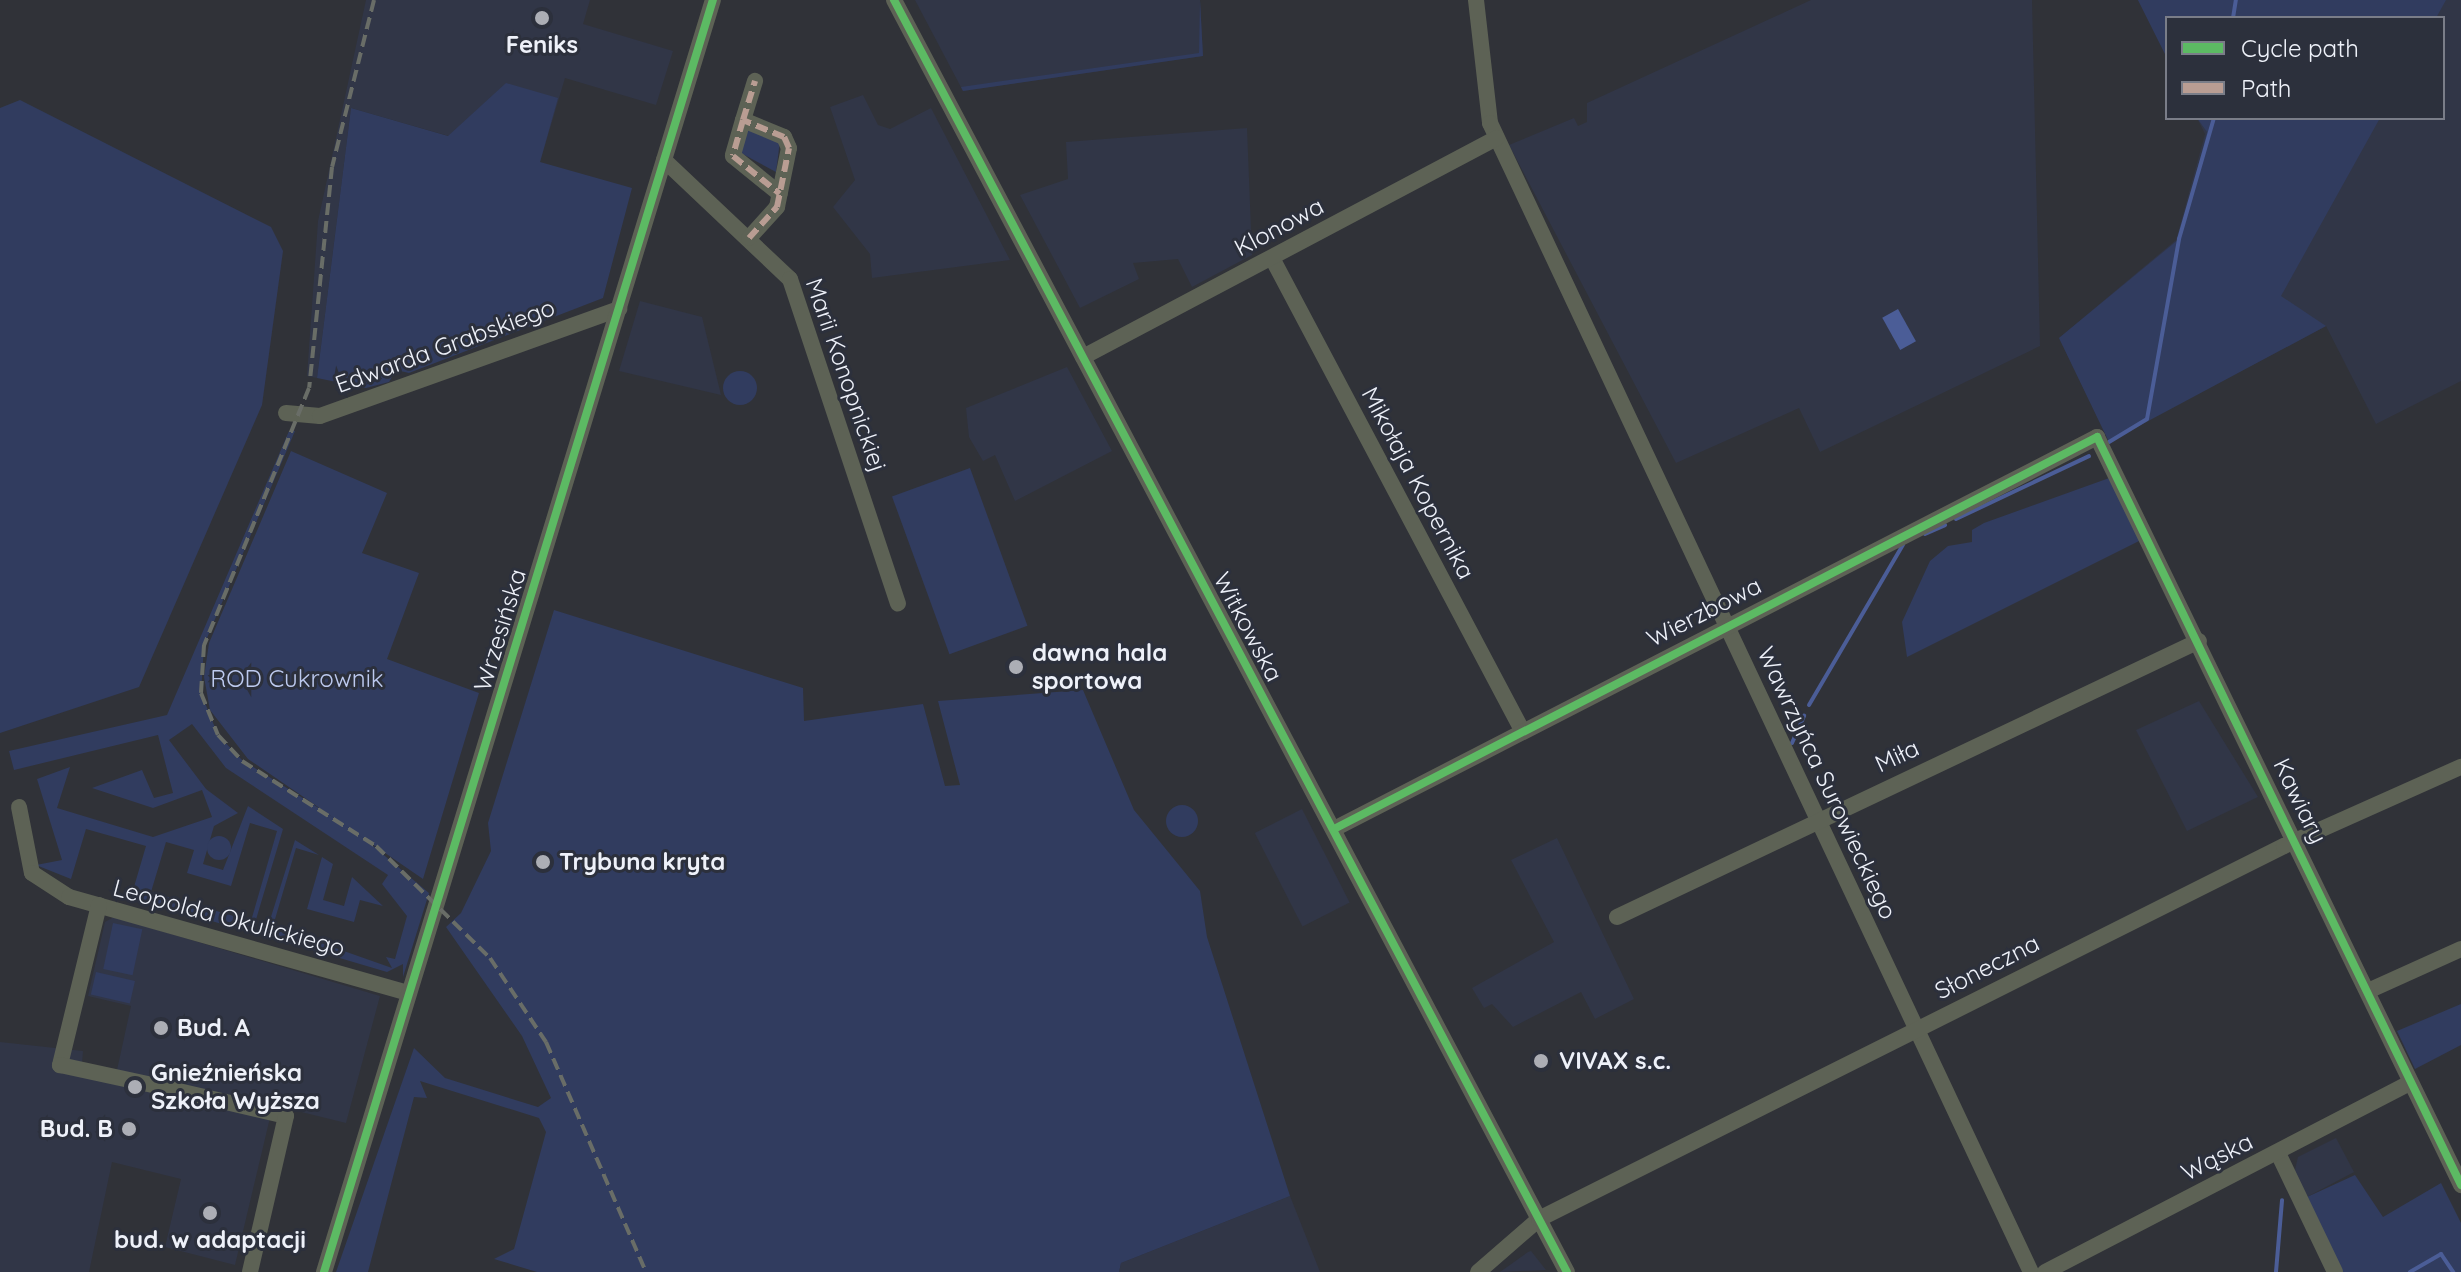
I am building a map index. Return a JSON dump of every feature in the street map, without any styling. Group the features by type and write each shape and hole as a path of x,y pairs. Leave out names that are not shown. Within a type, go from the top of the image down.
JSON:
{"street":[{"name":"Wrzesińska","path":"324,1272 713,0"},
{"name":"Witkowska","path":"894,0 1567,1272"},
{"name":"Wawrzyńca Surowieckiego","path":"1476,0 1484,101 1497,138 2031,1272"},
{"path":"755,81 733,156 780,194"},
{"path":"743,120 784,137 789,148 780,194 749,238"},
{"name":"Klonowa","path":"1083,357 1497,138"},
{"name":"Marii Konopnickiej","path":"664,160 790,279 898,603"},
{"name":"Mikołaja Kopernika","path":"1272,258 1522,730"},
{"name":"Edwarda Grabskiego","path":"286,413 320,416 619,309"},
{"name":"Wierzbowa","path":"1334,829 1725,622 2097,437"},
{"name":"Kawiary","path":"2097,437 2297,840 2461,1185"},
{"name":"Miła","path":"1617,917 2199,641"},
{"name":"Słoneczna","path":"1478,1272 1539,1219 2297,840 2461,767"},
{"path":"19,807 32,873 99,905"},
{"name":"Leopolda Okulickiego","path":"250,1272 286,1116 60,1065 99,905 409,993"},
{"path":"2368,991 2461,949"},
{"name":"Wąska","path":"2045,1272 2410,1083"},
{"path":"2278,1153 2335,1272"}],"shaded area":[{"path":"366,0 590,0 583,24 673,51 656,105 565,78 540,162 351,108 317,378 307,376 318,221"},
{"path":"915,0 1200,0 1203,56 963,91"},
{"path":"1811,0 2032,0 2040,346 1820,452 1799,408 1676,463 1509,145 1574,118 1578,126 1587,122 1587,103"},
{"path":"2138,0 2461,0 2461,381 2376,424 2326,326 2109,441 2059,338 2176,240 2205,134 2198,120 2445,120 2445,16 2165,16 2165,54"},
{"path":"863,95 878,125 890,129 931,108 1010,260 872,278 870,254 833,207 855,180 830,107"},
{"path":"1247,128 1252,255 1192,287 1178,259 1133,263 1139,279 1080,308 1020,195 1068,179 1066,142"},
{"path":"640,301 702,317 721,395 619,371"},
{"path":"1898,309 1916,341 1900,350 1882,318"},
{"path":"1067,367 1112,451 1015,501 995,455 983,461 969,437 966,408"},
{"path":"2199,701 2258,797 2187,831 2136,730"},
{"path":"1302,809 1350,903 1302,927 1255,833"},
{"path":"1557,838 1634,999 1595,1019 1581,992 1513,1027 1492,1004 1484,1008 1472,988 1554,942 1511,860"},
{"path":"114,917 380,996 346,1123 273,1105 235,1265 165,1247 181,1179 112,1162 89,1272 0,1272 0,1042 83,1051 82,1063 117,1070 131,1006 88,996 105,922"},
{"path":"2336,1138 2354,1172 2307,1197 2294,1174 2298,1157"},
{"path":"1290,1196 1320,1272 1119,1272 1121,1263"},
{"path":"1531,1251 1546,1270 1500,1272 1528,1252"}],"green space":[{"path":"1200,0 1203,56 963,91 961,87 1199,53"},
{"path":"2138,0 2446,0 2437,16 2165,16 2165,54"},
{"path":"506,83 558,98 540,162 632,188 603,298 409,373 396,370 389,382 366,388 317,378 351,108 448,136"},
{"path":"20,100 271,227 283,251 262,405 139,687 0,733 0,108"},
{"path":"2198,120 2379,120 2281,296 2326,326 2109,442 2059,338 2179,239 2207,132"},
{"path":"746,128 780,141 776,172 739,152"},
{"path":"740,371 752,376 757,388 752,400 740,405 728,400 723,388 728,376"},
{"path":"289,431 295,431 204,645 201,693 218,735 242,760 354,830 429,893 403,977 403,964 387,972 265,936 295,840 319,855 296,848 273,926 392,968 386,957 395,959 407,916 382,884 388,875 226,768 192,724 169,740 206,789 238,813 214,826 203,864 223,870 248,806 283,829 252,933 131,897 146,846 86,829 71,879 36,865 62,860 37,779 70,767 57,808 153,837 212,817 202,790 153,808 92,788 142,770 154,798 173,793 158,735 14,770 9,751 167,715","holes":["250,823 277,831 251,921 151,892 166,842 194,850 187,873 231,886"]},
{"name":"ROD Cukrownik","path":"291,451 387,493 362,553 419,573 387,659 479,693 423,879 248,759 210,710 204,677 209,643"},
{"path":"970,468 1027,626 949,654 892,496"},
{"path":"2112,477 2141,540 1907,657 1902,622 1930,561 1948,546 1972,542 1972,530 1984,523"},
{"path":"554,610 803,688 804,721 923,704 945,786 960,785 938,701 1083,690 1134,810 1200,891 1207,937 1290,1196 1121,1263 1119,1272 537,1272 494,1259 514,1249 546,1132 539,1118 420,1081 427,1098 414,1097 368,1272 336,1272 414,1048 445,1078 538,1107 551,1098 522,1036 446,927 461,913 491,851 488,823"},
{"path":"1182,805 1193,810 1198,821 1193,832 1182,837 1171,832 1166,821 1171,810"},
{"path":"219,836 228,839 231,848 228,857 219,860 210,857 207,848 210,839"},
{"path":"322,857 333,864 323,900 344,906 352,877 383,906 360,900 354,922 307,909"},
{"path":"113,923 142,929 133,975 103,969"},
{"path":"96,972 135,981 130,1003 91,994"},
{"path":"2461,1004 2461,1045 2415,1069 2397,1031"},
{"path":"2355,1175 2383,1217 2441,1183 2461,1223 2461,1272 2341,1272 2307,1197"}],"waterway":[{"path":"2233,16 2236,0"},
{"path":"2109,442 2147,419 2179,239 2213,120"},
{"path":"1956,519 2089,456"},
{"path":"1925,534 1945,525"},
{"path":"1809,705 1903,545"},
{"path":"1792,743 1804,716"},
{"path":"2276,1272 2282,1200"},
{"path":"2410,1272 2441,1254 2453,1272"}],"railway":[{"path":"374,0 332,167 309,388 204,645 201,693 218,735 242,761 376,846 490,958 546,1042 646,1272"}],"marked path":[{"path":"743,120 755,81"},
{"path":"749,238 777,207 789,148 784,137 743,120 733,156 780,194"}],"cycle path":[{"path":"324,1272 713,0"},
{"path":"894,0 1567,1272"},
{"path":"1334,829 2097,437 2461,1185"}],"place":[{"name":"Feniks","path":"542,18"},
{"name":"dawna hala sportowa","path":"1016,667"},
{"name":"Trybuna kryta","path":"543,862"},
{"name":"Bud. A","path":"161,1028"},
{"name":"VIVAX s.c.","path":"1541,1061"},
{"name":"Gnieźnieńska Szkoła Wyższa","path":"135,1087"},
{"name":"Bud. B","path":"129,1129"},
{"name":"bud. w adaptacji","path":"210,1213"}]}
